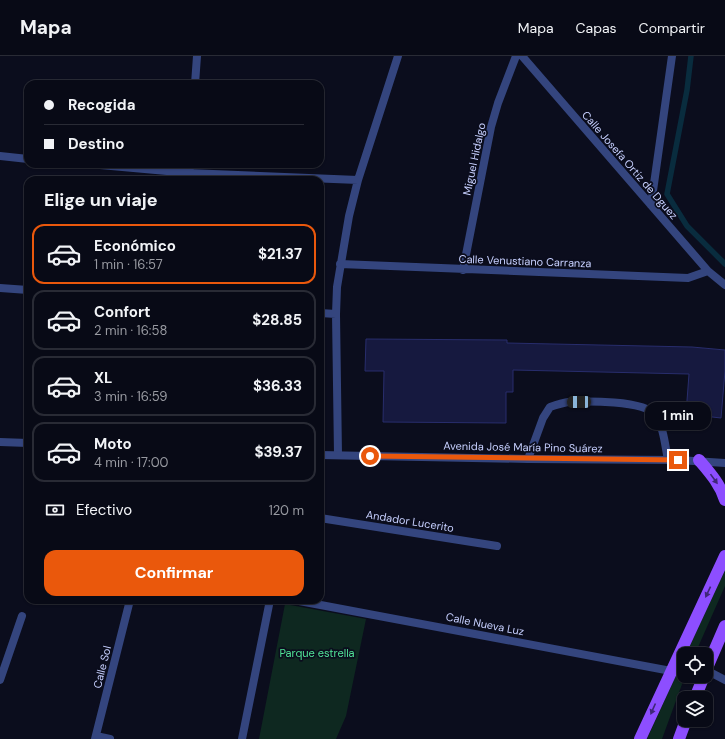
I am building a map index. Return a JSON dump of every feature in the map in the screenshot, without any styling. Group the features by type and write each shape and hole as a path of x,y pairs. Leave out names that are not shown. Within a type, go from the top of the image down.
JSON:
{"main road":[{"path":"699,460 714,478 722,491 725,500"},
{"path":"640,739 725,556"},
{"path":"713,654 725,626"},
{"path":"679,739 683,727"}],"street":[{"path":"195,80 196,56"},
{"path":"338,455 336,314 340,264 358,180 398,56"},
{"name":"Miguel Hidalgo","path":"463,270 491,127 498,103 516,56"},
{"name":"Calle Josefa Ortiz de Dguez","path":"522,56 708,272 725,285"},
{"path":"651,205 672,56"},
{"path":"0,156 24,159"},
{"path":"122,168 189,176"},
{"path":"324,179 358,180"},
{"name":"Calle Venustiano Carranza","path":"340,264 688,278 708,272"},
{"path":"0,288 24,290"},
{"path":"324,313 336,314"},
{"path":"528,459 543,418 550,407 566,402 592,402 624,403 644,408 655,414 662,431 668,460"},
{"path":"0,442 24,443"},
{"name":"Avenida José María Pino Suárez","path":"324,455 528,459 699,460 725,463"},
{"name":"Andador Lucerito","path":"324,519 497,546"},
{"name":"Calle Sol","path":"96,738 129,604"},
{"path":"242,739 269,604"},
{"name":"Calle Nueva Luz","path":"316,604 671,670"},
{"path":"0,680 22,616"},
{"path":"713,674 725,680"},
{"path":"96,738 110,739"}],"green space":[{"path":"725,570 725,586 698,647 689,647"},
{"name":"Parque estrella","path":"285,604 366,619 346,716 336,739 259,739"},
{"path":"677,673 677,683 682,683 680,691 677,691 677,698 662,739 647,739"}],"building":[{"path":"366,339 507,340 507,343 692,347 725,350 725,371 721,418 686,414 689,374 513,370 513,392 506,392 506,423 383,422 384,371 365,371"}],"waterway":[{"path":"691,56 687,90 667,194 687,226 725,264"}],"route":[{"path":"370,456 678,460"}]}
